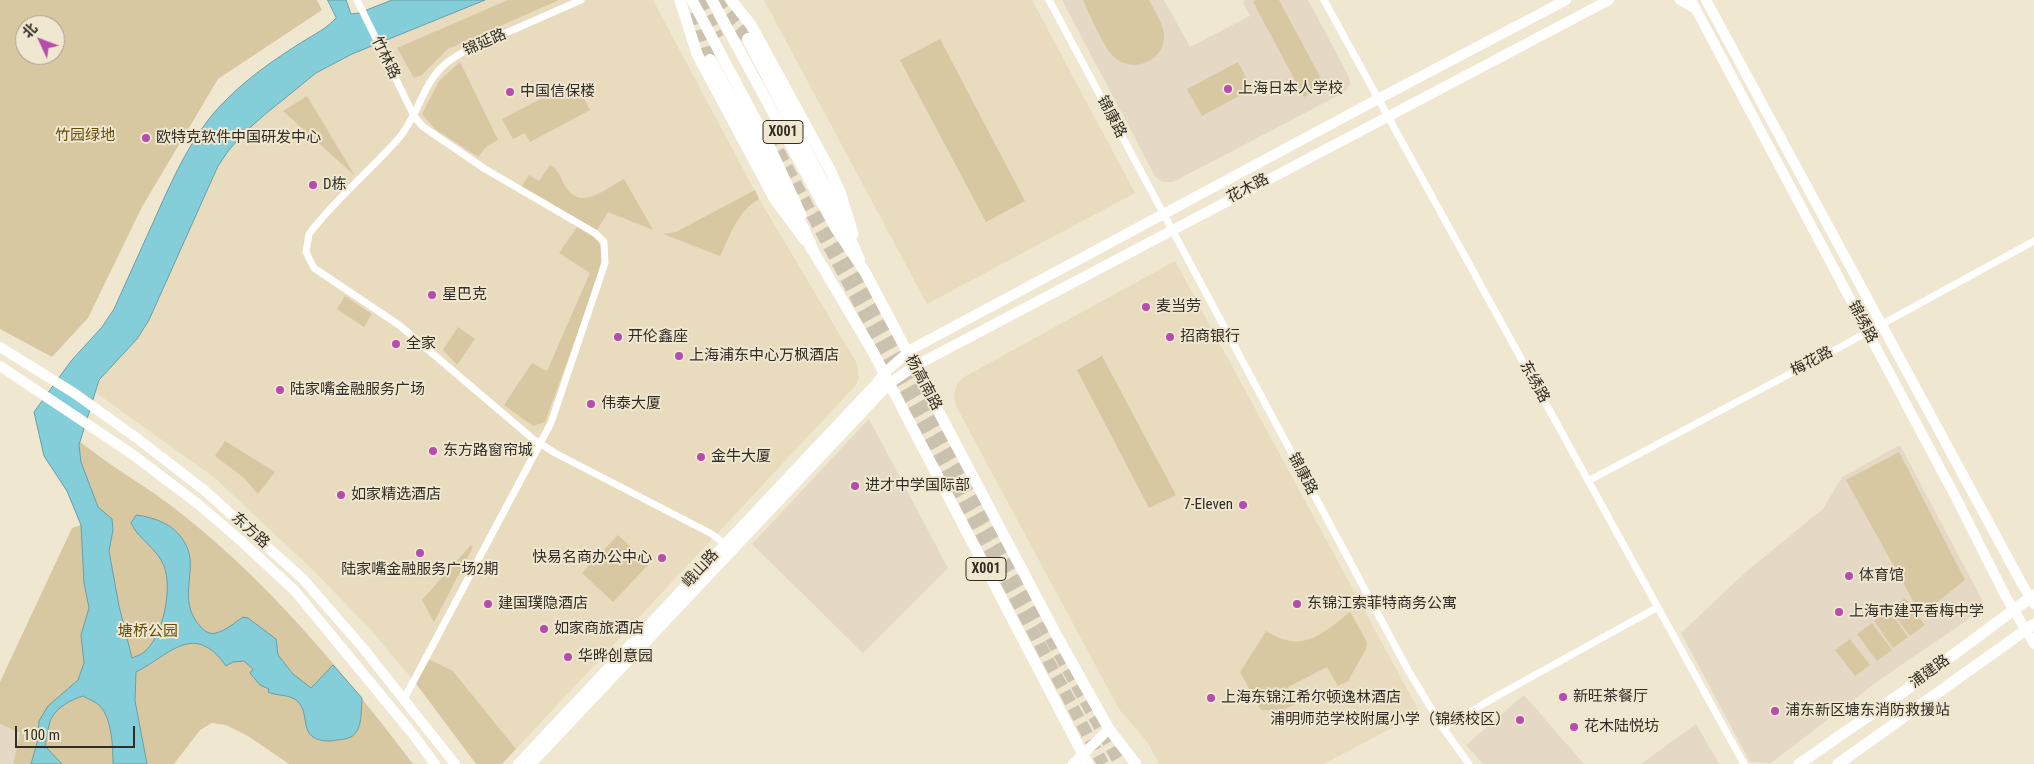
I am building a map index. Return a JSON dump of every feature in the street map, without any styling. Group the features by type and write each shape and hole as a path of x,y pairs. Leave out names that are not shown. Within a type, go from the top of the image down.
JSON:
{"highway":[{"path":"748,39 837,210 859,260"},
{"path":"710,60 804,230 812,249"}],"main road":[{"name":"X001","path":"680,0 700,60 774,198 812,249"},
{"name":"杨高南路","path":"692,0 768,141 800,212 812,249 887,378 1086,759"},
{"name":"杨高南路","path":"712,0 835,227 859,260 1058,638 1109,729 1136,764"},
{"name":"X001","path":"731,0 751,25 830,170 840,192 853,232 859,260"},
{"name":"花木路","path":"887,378 908,353 1163,214 1566,0"},
{"name":"花木路","path":"887,378 915,366 1608,0"},
{"path":"1680,0 1693,4"},
{"name":"锦绣路","path":"1707,1 2022,584 2033,599"},
{"name":"锦绣路","path":"1693,4 2014,611 2029,626 2034,644"},
{"name":"东方路","path":"0,347 74,393 138,439 204,490 303,579 404,699 455,764"},
{"name":"东方路","path":"0,366 132,454 198,504 240,540 295,591 435,764"},
{"name":"峨山路","path":"531,764 875,385 887,378"},
{"name":"峨山路","path":"518,764 728,546"},
{"name":"浦建路","path":"1799,764 2033,599"},
{"name":"浦建路","path":"1838,764 2029,626"},
{"path":"1073,764 1086,759 1109,729"}],"street":[{"name":"竹林路","path":"357,0 414,116 430,133 485,169 595,233 604,242 606,255 601,278 551,423 541,445"},
{"name":"锦延路","path":"541,445 391,319 322,274 309,260 306,252 309,234 400,136 414,116 433,78 452,58 581,0"},
{"name":"锦康路","path":"1049,0 1408,670 1443,728 1469,764"},
{"name":"东绣路","path":"1324,0 1744,764"},
{"name":"梅花路","path":"1588,481 2034,241"},
{"path":"404,699 541,445 710,533 728,546"},
{"path":"1443,728 1658,607"}],"shaded area":[{"path":"485,0 653,0 759,199 856,362 859,378 855,386 516,749 453,671 414,681 371,630 317,574 215,478 95,392 99,380 137,339 149,320 218,166 244,133 316,73 352,54"},
{"path":"764,0 1032,0 1135,193 927,304"},
{"name":"上海日本人学校","path":"1062,0 1164,0 1190,47 1250,16 1243,2 1246,0 1308,0 1349,77 1350,85 1345,92 1173,182 1162,182 1155,176"},
{"path":"1175,261 1420,713 1324,764 1159,764 1148,743 1119,709 956,406 954,395 957,384 964,377"},
{"name":"进才中学国际部","path":"869,419 948,568 863,653 752,544"},
{"name":"上海市建平香梅中学","path":"1900,445 1983,602 1966,621 1882,678 1771,763 1750,762 1681,633 1748,570 1823,509 1842,477"},
{"name":"浦明师范学校附属小学（锦绣校区）","path":"1524,695 1584,764 1483,764 1466,745"},
{"path":"0,724 20,733 13,764 0,764"},
{"path":"1696,724 1719,764 1641,764"}],"green space":[{"name":"竹园绿地","path":"0,0 317,0 322,10 218,79 142,207 88,318 52,357 0,329"},
{"path":"508,0 559,0 448,49 422,75 414,78 397,48"},
{"path":"1083,0 1149,0 1163,29 1164,39 1162,47 1152,59 1145,63 1137,65 1121,62 1110,53 1101,39"},
{"path":"1256,0 1279,0 1325,86 1304,97 1253,2"},
{"path":"940,39 1025,201 986,222 900,60"},
{"path":"460,62 498,140 487,146 478,157 435,129 422,114 439,81"},
{"path":"1238,62 1252,89 1202,116 1187,89"},
{"path":"575,81 590,110 530,142 525,133 513,139 502,119"},
{"path":"307,96 355,176 283,111"},
{"path":"550,165 557,171 570,193 577,197 592,197 624,179 653,230 608,212 595,233 520,189 529,175 539,181"},
{"path":"755,190 759,199 751,204 740,217 720,256 663,234 676,232"},
{"path":"577,227 598,240 603,254 594,288 545,422 533,426 504,405 532,363 547,371 590,273 559,253"},
{"path":"345,296 372,314 364,327 337,309"},
{"path":"458,327 475,339 457,365 443,350"},
{"path":"1102,356 1176,495 1149,508 1077,370"},
{"name":"塘桥公园","path":"37,408 103,459 169,504 238,562 329,659 413,764 289,764 248,736 226,725 212,723 200,730 174,764 13,764 20,733 0,724 0,682 72,528 81,525 67,491 44,456 34,412"},
{"path":"225,441 275,472 258,494 244,478 215,456"},
{"path":"1899,452 1965,580 1921,615 1846,480"},
{"path":"618,535 649,564 613,602 582,573"},
{"path":"471,545 473,547 434,622 422,600"},
{"path":"1905,598 1925,625 1910,636 1890,609"},
{"path":"1889,610 1908,637 1893,648 1874,621"},
{"path":"1350,612 1367,642 1366,649 1348,681 1338,686 1327,667 1288,687 1297,703 1283,710 1261,710 1240,672 1266,631 1290,641 1311,639 1330,628"},
{"path":"1872,623 1892,650 1877,661 1857,634"},
{"path":"1850,639 1870,665 1855,676 1835,650"},
{"path":"426,658 453,671 516,749 502,764 476,764 414,681"}],"water":[{"path":"328,0 346,0 351,14 359,13 392,0 485,0 352,54 316,73 244,133 218,166 149,320 137,339 99,380 79,445 81,462 98,507 112,519 113,530 109,551 119,606 132,658 143,653 156,636 161,625 167,599 167,575 164,566 134,529 131,523 136,515 151,518 165,524 182,538 189,554 188,595 190,606 193,616 202,628 207,632 220,632 243,617 248,618 276,639 278,655 293,674 311,688 333,665 362,698 361,719 358,730 346,739 328,741 313,737 307,730 302,707 296,700 288,696 268,692 269,689 260,685 250,673 253,669 244,661 233,662 226,666 214,653 203,645 193,643 171,650 136,672 135,701 147,764 113,764 112,742 107,718 100,706 83,696 74,699 60,708 53,715 50,722 45,746 62,764 31,764 38,739 39,721 48,706 78,680 84,663 81,635 89,608 84,583 81,525 67,491 44,456 34,412 71,361 102,327 114,309 177,171 203,127 224,102 251,77 336,18"}],"tunnel":[{"path":"699,0 718,38"},
{"path":"716,0 748,39"},
{"path":"696,12 710,60"},
{"path":"770,135 1103,764"},
{"path":"820,210 1030,601 1120,764"}],"place":[{"name":"上海日本人学校","path":"1228,89"},
{"name":"中国信保楼","path":"510,92"},
{"name":"欧特克软件中国研发中心","path":"146,138"},
{"name":"D栋","path":"313,185"},
{"name":"星巴克","path":"432,295"},
{"name":"麦当劳","path":"1146,307"},
{"name":"开伦鑫座","path":"618,337"},
{"name":"招商银行","path":"1170,337"},
{"name":"全家","path":"396,344"},
{"name":"上海浦东中心万枫酒店","path":"679,356"},
{"name":"陆家嘴金融服务广场","path":"280,390"},
{"name":"伟泰大厦","path":"591,404"},
{"name":"东方路窗帘城","path":"433,451"},
{"name":"金牛大厦","path":"701,457"},
{"name":"进才中学国际部","path":"855,486"},
{"name":"如家精选酒店","path":"341,495"},
{"name":"7-Eleven","path":"1243,505"},
{"name":"陆家嘴金融服务广场2期","path":"420,553"},
{"name":"快易名商办公中心","path":"662,558"},
{"name":"体育馆","path":"1849,576"},
{"name":"建国璞隐酒店","path":"488,604"},
{"name":"东锦江索菲特商务公寓","path":"1297,604"},
{"name":"上海市建平香梅中学","path":"1839,612"},
{"name":"如家商旅酒店","path":"544,629"},
{"name":"华晔创意园","path":"568,657"},
{"name":"新旺茶餐厅","path":"1563,697"},
{"name":"上海东锦江希尔顿逸林酒店","path":"1211,698"},
{"name":"浦东新区塘东消防救援站","path":"1775,711"},
{"name":"浦明师范学校附属小学（锦绣校区）","path":"1520,720"},
{"name":"花木陆悦坊","path":"1574,727"}]}
